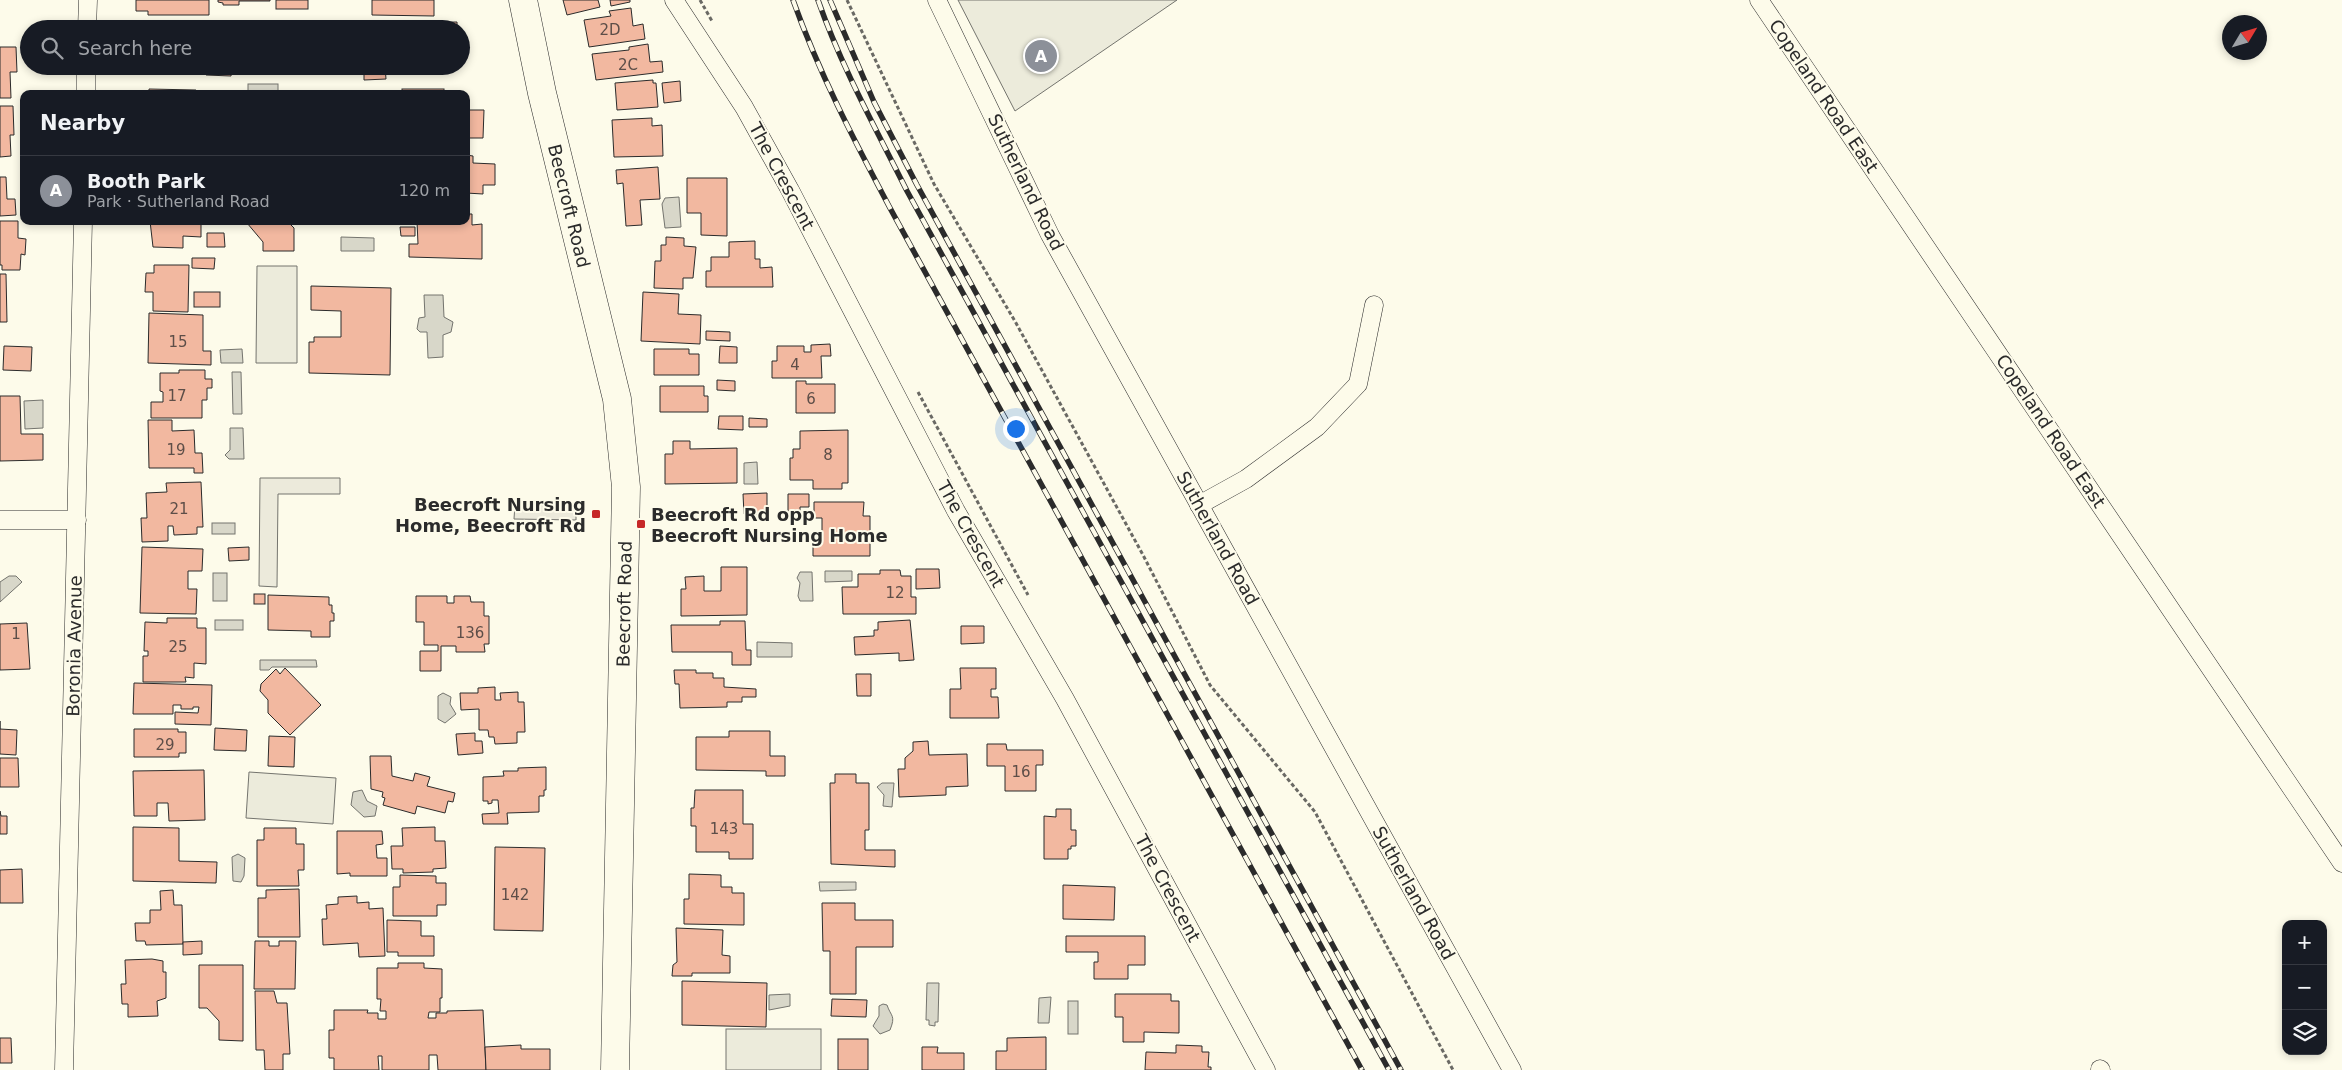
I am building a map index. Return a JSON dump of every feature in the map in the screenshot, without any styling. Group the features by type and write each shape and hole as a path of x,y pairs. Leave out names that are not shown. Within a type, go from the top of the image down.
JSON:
{"main road":[{"name":"Beecroft Road","path":"523,0 542,93 617,399 626,487 615,1070"}],"street":[{"path":"87,20 88,0"},
{"name":"The Crescent","path":"674,0 744,107 956,511 1065,698 1266,1070"},
{"name":"Sutherland Road","path":"937,0 1050,234 1512,1070"},
{"name":"Copeland Road East","path":"1759,0 2342,863"},
{"path":"86,75 86,90"},
{"name":"Boronia Avenue","path":"64,1070 83,225"},
{"path":"1200,505 1246,479 1317,427 1358,384 1374,305"},
{"path":"0,520 77,520"}],"path":[{"path":"700,0 715,26"},
{"path":"847,0 934,184 1016,323 1138,547 1210,685 1315,812 1453,1070"},
{"path":"917,390 1031,599"}],"shaded area":[{"path":"958,0 1177,0 1015,111"},
{"path":"248,84 278,84 278,90 248,90"},
{"path":"679,197 681,227 665,228 662,204 665,198"},
{"path":"341,237 374,238 374,251 341,251"},
{"path":"257,266 297,266 297,363 256,363"},
{"path":"424,295 443,295 444,317 453,322 451,332 443,335 443,357 428,358 427,332 420,332 417,329 419,318 425,317"},
{"path":"242,349 243,363 221,363 220,350"},
{"path":"232,372 241,372 242,414 233,414"},
{"path":"43,400 43,428 25,429 24,401"},
{"path":"230,428 243,428 244,459 229,459 225,455 230,450"},
{"path":"757,462 758,484 744,484 744,463"},
{"path":"260,478 340,478 340,494 278,494 277,587 259,586"},
{"path":"515,504 576,505 576,520 514,519"},
{"path":"212,523 235,523 235,534 212,534"},
{"path":"825,571 852,571 852,581 825,582"},
{"path":"800,572 812,572 813,601 800,601 798,596 800,583 797,578"},
{"path":"213,573 227,573 227,601 213,601"},
{"path":"9,576 16,576 22,582 0,602 0,582"},
{"path":"215,620 243,620 243,630 215,630"},
{"path":"757,642 792,643 792,657 757,657"},
{"path":"260,660 316,660 317,667 272,667 269,670 260,670"},
{"path":"443,693 451,697 450,704 456,714 445,723 438,719 438,696"},
{"path":"249,772 336,778 333,824 246,818"},
{"path":"882,783 894,783 892,807 883,806 884,795 877,787"},
{"path":"362,790 367,801 377,806 375,816 364,817 351,805 353,792"},
{"path":"238,854 245,858 244,876 241,882 233,881 232,857"},
{"path":"819,882 856,882 856,890 820,891"},
{"path":"927,983 939,983 938,1022 935,1022 935,1026 929,1025 929,1020 926,1020"},
{"path":"790,994 790,1006 769,1010 769,995"},
{"path":"1051,997 1049,1023 1038,1023 1039,998"},
{"path":"1068,1001 1078,1001 1078,1034 1068,1034"},
{"path":"887,1005 893,1021 890,1030 880,1034 873,1026 879,1016 879,1006"},
{"path":"726,1029 821,1029 821,1070 726,1070"}],"building":[{"path":"136,0 209,0 209,15 148,15 148,11 136,11"},
{"path":"218,0 270,1 239,1 239,5 223,5"},
{"path":"276,0 308,0 308,9 276,9"},
{"path":"372,0 434,0 434,16 372,15"},
{"path":"563,0 598,0 600,7 567,15"},
{"path":"610,0 630,0 630,2 611,6"},
{"path":"631,8 633,26 643,24 645,39 589,47 584,20 611,16 609,11"},
{"path":"648,44 650,62 662,61 663,72 596,80 592,54 629,50 629,47"},
{"path":"0,47 16,47 17,72 10,72 11,98 0,98"},
{"path":"364,75 386,75 386,79 364,80"},
{"path":"653,80 653,83 656,83 658,107 617,110 615,83"},
{"path":"680,81 681,101 664,103 662,83"},
{"path":"149,89 196,90 149,90"},
{"path":"402,89 444,89 444,90"},
{"path":"0,106 13,106 14,135 10,135 11,156 0,157"},
{"path":"470,110 484,110 483,138 470,138"},
{"path":"652,118 652,126 662,125 663,156 614,157 612,120"},
{"path":"470,156 473,156 473,163 495,164 495,185 483,185 483,194 470,193"},
{"path":"658,167 660,199 640,200 642,225 626,226 623,183 617,184 616,170"},
{"path":"0,177 6,177 7,199 15,199 16,215 0,216"},
{"path":"687,178 727,178 727,236 701,235 701,213 687,213"},
{"path":"470,214 472,214 472,225 482,224 482,259 409,257 409,244 418,244 417,225 470,225"},
{"path":"0,221 18,221 18,238 26,239 25,255 21,254 20,270 2,270 2,265 0,265"},
{"path":"150,225 201,225 201,237 183,236 183,248 153,247"},
{"path":"249,225 291,225 294,228 294,251 263,251 263,242"},
{"path":"400,227 415,227 415,236 401,236"},
{"path":"207,233 224,233 225,247 207,247"},
{"path":"666,237 684,238 684,246 696,247 693,278 683,278 683,289 654,288 655,261 661,261 661,245 666,245"},
{"path":"755,241 755,259 760,259 760,268 772,267 773,287 706,287 706,271 711,271 711,257 729,257 729,242"},
{"path":"192,258 215,258 214,269 192,268"},
{"path":"154,265 189,265 188,312 153,311 153,292 145,292 146,273 154,273"},
{"path":"0,274 6,274 7,322 0,322"},
{"path":"311,286 391,288 390,375 309,373 309,342 314,342 314,337 341,337 341,311 311,310"},
{"path":"194,292 220,292 220,307 194,307"},
{"path":"643,292 679,294 678,314 701,315 700,344 641,341"},
{"path":"149,313 203,315 203,351 211,351 211,365 148,363"},
{"path":"706,331 730,332 730,341 706,340"},
{"path":"830,344 831,356 821,356 822,378 772,378 772,361 777,361 777,346 804,346 804,352 811,352 811,345"},
{"path":"4,346 32,347 31,371 3,370"},
{"path":"720,346 737,347 737,363 719,363"},
{"path":"654,349 689,349 689,354 699,354 699,375 654,375"},
{"path":"179,370 205,370 205,379 212,379 212,388 207,388 207,400 202,400 202,418 151,418 151,402 163,402 163,392 160,391 160,373 179,373"},
{"path":"717,380 735,381 735,391 717,390"},
{"path":"796,381 806,381 806,384 835,384 835,413 796,413"},
{"path":"660,386 704,386 704,396 708,396 708,412 660,412"},
{"path":"0,396 20,396 21,434 43,434 43,460 0,461"},
{"path":"719,416 743,416 743,430 718,429"},
{"path":"749,418 767,419 767,427 749,427"},
{"path":"148,420 172,420 172,431 194,430 195,453 202,453 203,473 194,473 194,468 149,468"},
{"path":"848,430 848,483 842,483 842,489 813,489 813,480 790,480 790,458 793,458 793,449 800,449 800,431"},
{"path":"673,441 690,441 690,449 737,448 737,483 665,484 665,454 673,454"},
{"path":"201,482 203,527 197,527 197,534 174,535 173,526 168,526 168,541 142,542 141,518 147,518 146,493 167,492 166,483"},
{"path":"767,493 767,514 744,514 743,494"},
{"path":"788,494 809,494 809,507 800,507 800,512 788,511"},
{"path":"814,502 864,502 863,516 870,516 870,556 813,556 813,539 822,539 822,518 814,518"},
{"path":"142,547 203,549 202,571 188,571 188,589 197,589 196,614 140,613"},
{"path":"249,547 249,560 229,561 228,548"},
{"path":"721,567 747,567 747,615 681,616 681,589 686,589 685,577 704,576 704,591 721,591"},
{"path":"916,569 939,569 940,588 916,589"},
{"path":"880,570 900,570 901,576 911,576 911,597 916,597 916,614 843,614 842,587 858,587 858,574 880,574"},
{"path":"254,594 265,594 265,604 254,604"},
{"path":"268,595 329,597 329,605 332,605 332,613 334,613 334,621 330,621 330,637 311,637 311,631 268,630"},
{"path":"416,596 447,596 447,603 454,603 454,596 470,596 471,602 484,602 484,616 489,616 489,644 484,644 485,652 456,652 456,646 441,646 441,671 420,671 420,651 438,651 438,645 424,645 424,622 416,622"},
{"path":"167,618 197,618 197,628 206,628 206,664 194,663 194,678 185,677 186,682 143,682 143,656 148,656 148,651 144,651 145,622 167,623"},
{"path":"910,620 914,660 899,661 899,653 855,655 854,637 874,636 874,630 878,630 878,622"},
{"path":"720,621 745,621 746,650 751,650 751,665 732,665 732,652 672,652 671,625 720,625"},
{"path":"27,623 30,669 0,670 0,624"},
{"path":"961,626 984,626 984,643 961,644"},
{"path":"285,668 321,705 290,735 268,713 268,700 260,691 261,684 276,669 280,674"},
{"path":"960,668 996,668 996,689 991,689 991,697 998,697 999,718 950,718 950,689 961,689"},
{"path":"674,670 696,670 696,673 713,673 713,678 724,678 724,687 756,689 756,697 742,697 742,702 727,702 727,707 680,708 679,684 675,684"},
{"path":"856,674 871,674 871,696 857,696"},
{"path":"134,683 212,685 211,725 175,724 175,712 198,713 199,707 181,709 181,705 173,705 173,714 133,714"},
{"path":"495,687 495,700 501,700 500,693 518,692 518,702 524,702 525,732 517,732 517,743 495,744 494,737 489,737 488,730 479,730 479,709 461,710 460,693 478,693 478,688"},
{"path":"215,728 247,730 246,751 214,750"},
{"path":"0,729 17,730 16,755 0,754"},
{"path":"134,729 178,729 178,732 186,732 186,753 179,753 179,757 134,757"},
{"path":"729,731 770,731 770,756 785,756 785,776 766,776 766,771 696,770 696,737 729,737"},
{"path":"475,733 475,741 482,741 483,753 458,755 456,734"},
{"path":"269,736 295,737 294,767 268,766"},
{"path":"928,741 929,755 967,754 968,786 946,787 946,795 899,797 898,769 905,769 905,758 913,751 913,742"},
{"path":"987,744 1006,744 1007,750 1043,750 1043,765 1036,765 1036,791 1005,791 1005,766 987,766"},
{"path":"370,756 391,756 392,776 413,781 415,773 430,777 427,786 455,793 453,802 448,801 445,813 417,806 415,814 383,805 385,798 382,797 383,792 371,789"},
{"path":"0,758 18,758 19,787 0,787"},
{"path":"546,767 546,790 544,790 544,796 539,796 539,812 507,813 508,824 483,824 482,814 499,813 498,800 492,800 492,803 488,804 488,801 483,801 483,777 504,776 503,771 518,771 518,768"},
{"path":"204,770 205,820 169,821 168,803 157,803 157,816 134,816 133,771"},
{"path":"835,774 856,774 856,783 869,783 869,830 865,830 865,850 895,850 895,867 831,864 830,783 835,783"},
{"path":"695,790 743,790 743,824 753,824 753,859 729,859 729,852 696,852 696,826 691,826 691,808 694,808"},
{"path":"1056,809 1071,809 1071,830 1076,830 1076,846 1071,846 1071,849 1068,849 1068,859 1044,859 1044,816 1056,817"},
{"path":"0,811 1,816 7,816 7,834 0,834"},
{"path":"133,827 179,828 179,861 217,862 216,883 133,881"},
{"path":"435,827 435,841 445,841 446,868 433,869 433,872 403,873 403,869 392,869 391,846 403,846 402,828"},
{"path":"264,828 296,828 296,844 304,844 304,870 298,870 299,886 257,886 257,840 264,840"},
{"path":"337,831 382,831 383,844 376,845 377,858 387,858 387,876 350,876 350,873 337,874"},
{"path":"495,847 545,848 543,931 494,930"},
{"path":"22,869 23,903 0,903 0,870"},
{"path":"689,874 721,875 721,887 732,887 732,893 744,893 744,925 684,924 684,899 689,899"},
{"path":"400,875 436,876 436,883 446,883 446,905 437,905 437,916 393,916 393,887 400,887"},
{"path":"1063,885 1115,887 1114,920 1063,919"},
{"path":"299,889 300,937 258,937 258,898 266,898 266,890"},
{"path":"173,890 174,905 182,905 183,944 146,945 145,941 136,941 135,923 150,923 150,910 161,910 160,891"},
{"path":"357,896 357,903 369,902 369,909 383,908 385,956 359,957 358,943 323,945 322,919 327,919 326,905 338,904 338,897"},
{"path":"822,903 855,903 855,920 893,920 893,947 856,947 856,994 830,994 830,951 823,951"},
{"path":"387,920 421,921 421,936 434,936 434,956 398,956 398,952 387,952"},
{"path":"676,928 723,930 722,955 730,956 730,973 692,973 692,976 672,976 673,965 677,962"},
{"path":"1066,936 1145,936 1145,965 1128,965 1128,979 1094,979 1094,962 1098,962 1098,952 1066,952"},
{"path":"202,941 202,954 183,955 183,942"},
{"path":"255,941 269,941 269,946 279,946 279,941 296,941 295,989 254,989"},
{"path":"152,959 163,961 163,972 166,972 166,998 157,1001 158,1016 128,1017 128,1004 122,1004 121,984 126,984 125,960"},
{"path":"398,963 424,963 424,968 442,969 440,1012 429,1012 428,1018 436,1018 436,1013 447,1013 447,1011 483,1010 486,1070 438,1070 437,1055 429,1055 429,1070 382,1070 382,1056 378,1056 379,1070 334,1070 334,1058 329,1058 329,1030 334,1030 334,1010 368,1010 367,1013 378,1013 378,1019 386,1019 386,1011 380,1011 381,999 377,999 377,968 398,968"},
{"path":"199,965 243,965 243,1041 219,1040 219,1021 207,1008 199,1008"},
{"path":"682,981 767,983 766,1027 682,1025"},
{"path":"255,991 274,991 277,1003 287,1003 290,1054 283,1054 283,1070 265,1070 264,1050 256,1050"},
{"path":"1115,994 1171,994 1171,1001 1179,1001 1179,1033 1144,1032 1144,1042 1123,1042 1123,1017 1115,1017"},
{"path":"832,999 867,1000 866,1017 831,1016"},
{"path":"1046,1037 1046,1070 996,1070 996,1051 1007,1051 1007,1038"},
{"path":"0,1038 11,1038 12,1063 0,1063"},
{"path":"838,1039 868,1039 868,1070 838,1070"},
{"path":"521,1045 521,1049 550,1049 550,1070 486,1070 485,1047"},
{"path":"1176,1045 1202,1046 1202,1052 1209,1052 1208,1067 1211,1067 1211,1070 1145,1070 1146,1052 1176,1053"},
{"path":"922,1047 938,1047 937,1053 964,1053 964,1070 922,1070"}],"railway":[{"path":"793,0 814,54 850,132 890,208 1362,1070"},
{"path":"818,0 848,73 907,191 1389,1070"},
{"path":"830,0 874,102 917,185 1401,1070"}],"place":[{"name":"Booth Park","path":"1041,56"},
{"name":"Beecroft Nursing Home, Beecroft Rd","path":"596,514"},
{"name":"Beecroft Rd opp Beecroft Nursing Home","path":"641,524"}]}
